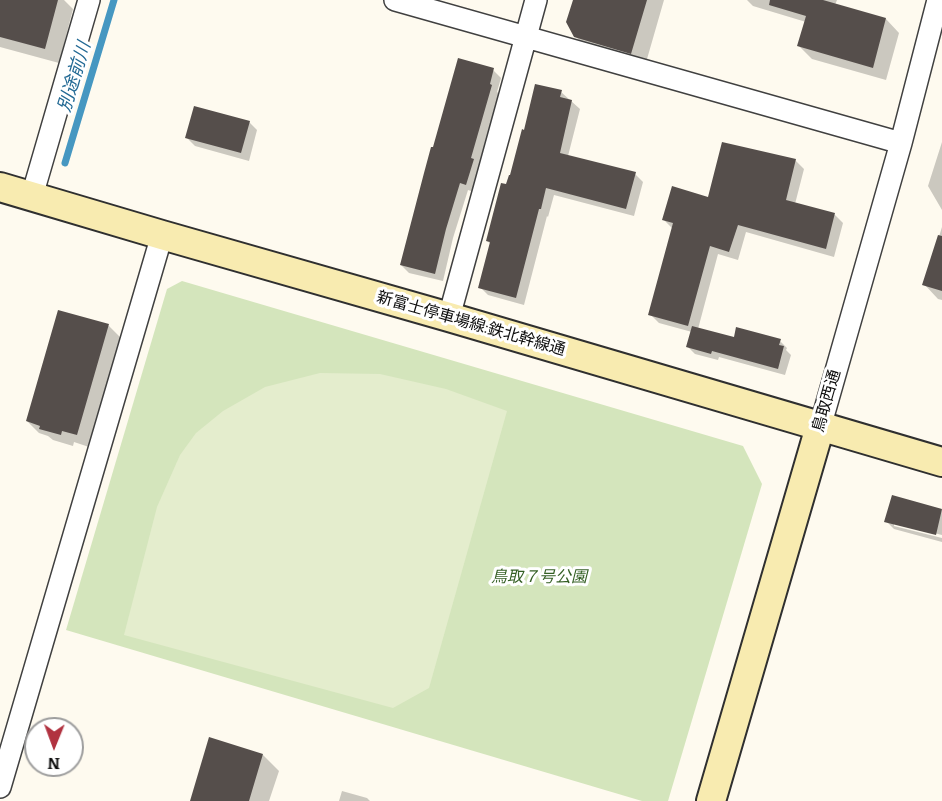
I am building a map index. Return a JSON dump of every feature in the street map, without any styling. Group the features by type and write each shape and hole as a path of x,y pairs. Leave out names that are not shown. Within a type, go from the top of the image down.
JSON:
{"main road":[{"name":"新富士停車場線:鉄北幹線通","path":"0,187 942,462"},
{"name":"鳥取西通","path":"711,801 820,427"}],"street":[{"path":"32,196 89,0"},
{"path":"395,0 901,143"},
{"path":"449,317 536,0"},
{"name":"鳥取西通","path":"820,427 901,143 938,0"},
{"path":"0,787 162,235"}],"green space":[{"name":"鳥取７号公園","path":"182,281 743,446 762,484 668,801 642,801 66,630 167,289"},
{"path":"320,373 380,374 446,389 507,411 429,688 393,708 124,635 157,507 180,455 196,433 223,411 265,387"}],"building":[{"path":"0,0 58,0 45,49 0,37"},
{"path":"573,0 647,0 631,54 574,37 566,22"},
{"path":"770,0 823,0 886,18 873,68 797,46 806,16 769,5"},
{"path":"458,58 494,68 490,84 492,85 471,158 474,159 466,185 460,183 435,274 400,265 431,147 433,147"},
{"path":"535,84 562,90 560,97 572,100 560,153 636,172 626,209 546,188 516,298 478,288 490,242 486,241 501,183 506,184 510,175"},
{"path":"194,106 250,121 241,153 185,138"},
{"path":"722,142 796,159 786,200 835,213 826,249 738,225 729,252 710,246 688,326 648,315 673,223 662,220 672,186 708,197"},
{"path":"938,235 942,236 942,291 922,285"},
{"path":"58,310 109,324 77,435 62,431 61,435 39,429 40,426 26,421"},
{"path":"692,326 734,337 736,327 781,339 779,345 784,346 778,369 712,351 711,354 686,347"},
{"path":"892,495 942,509 936,535 884,522"},
{"path":"209,737 263,754 249,801 190,801"}],"waterway":[{"name":"別途前川","path":"65,163 114,0"}]}
